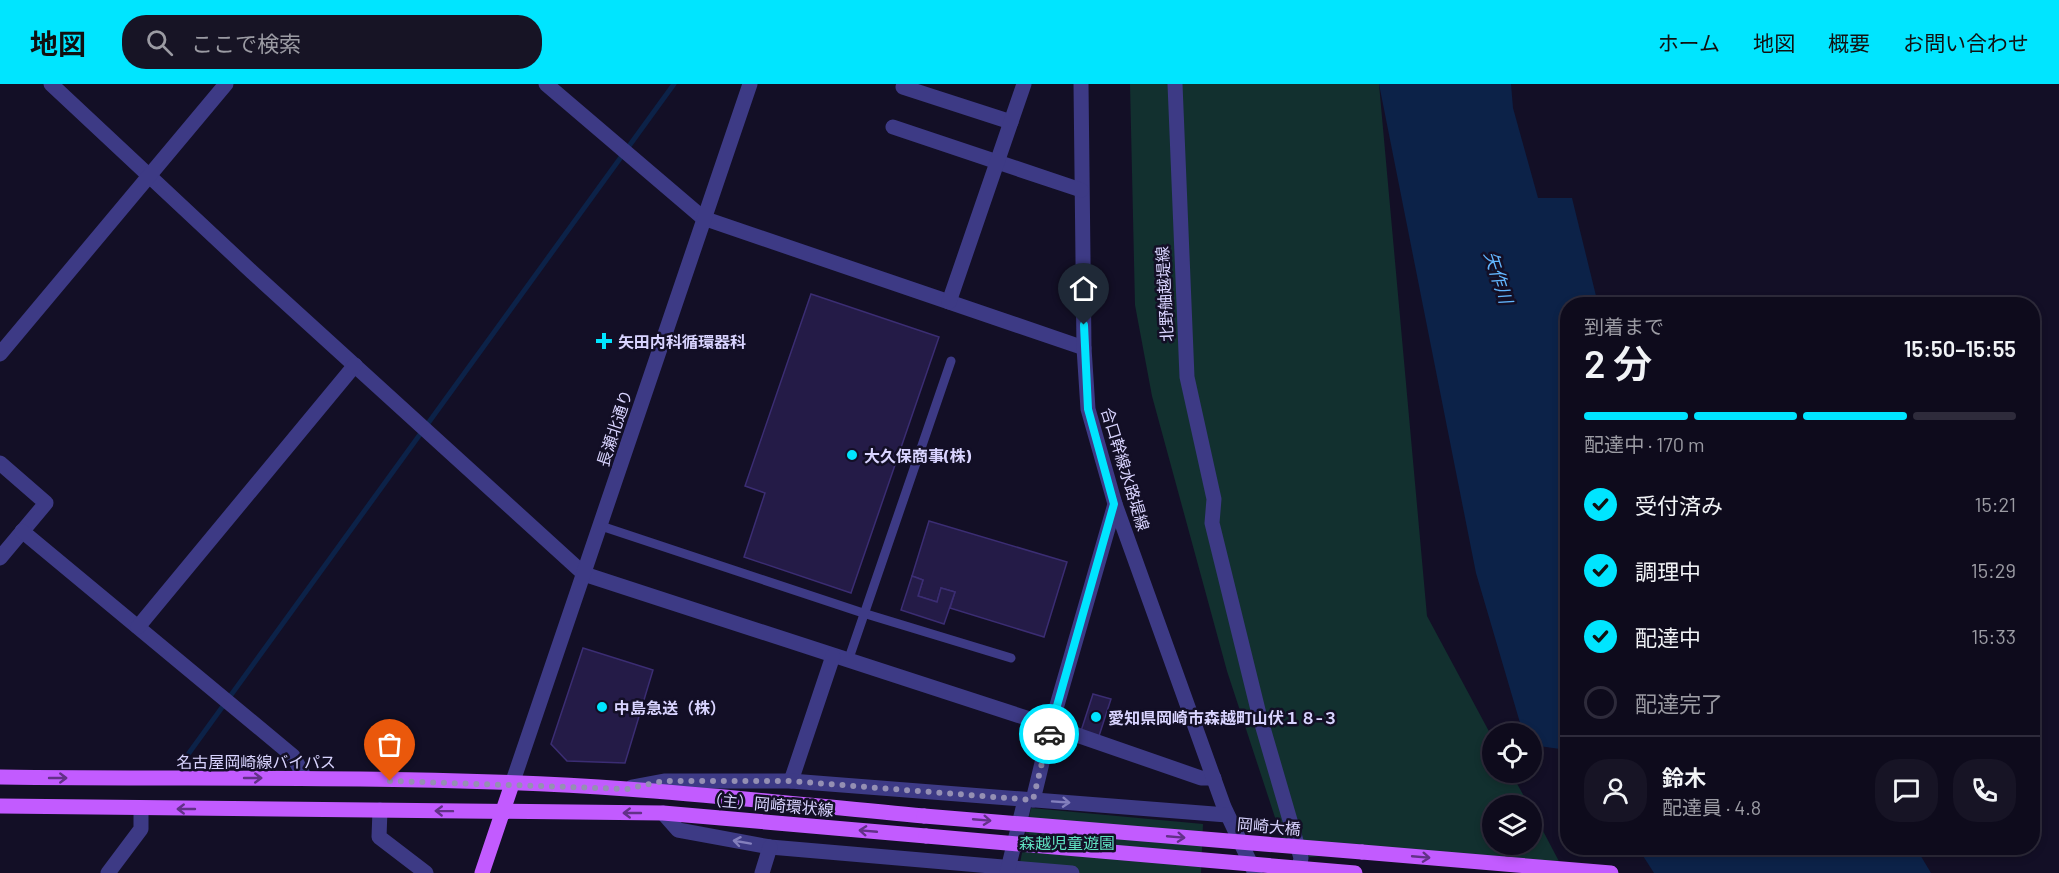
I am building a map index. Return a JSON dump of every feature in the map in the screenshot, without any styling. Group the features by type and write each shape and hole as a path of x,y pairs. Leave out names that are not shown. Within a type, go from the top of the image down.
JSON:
{"main road":[{"name":"名古屋岡崎線バイパス","path":"0,777 305,778 512,784"},
{"name":"（主）岡崎環状線","path":"512,784 627,789 924,816"},
{"path":"482,873 512,784"},
{"path":"0,806 502,812"},
{"name":"（主）岡崎環状線","path":"502,812 663,813 1355,873"},
{"name":"岡崎大橋","path":"924,816 1611,873"}],"street":[{"path":"51,84 355,366 584,574 1051,726 1201,778 1214,778"},
{"path":"0,354 226,84"},
{"path":"546,84 703,218 1084,348"},
{"name":"長瀬北通り","path":"512,784 750,84"},
{"path":"949,302 1024,84"},
{"name":"合口幹線水路堤線","path":"1081,84 1084,348 1088,409 1114,504 1227,815 1255,873"},
{"name":"北野舳越堤線","path":"1175,84 1186,377 1214,499 1212,523 1217,545 1299,865"},
{"path":"903,87 1011,122"},
{"path":"893,127 1081,190"},
{"path":"138,627 355,366"},
{"path":"0,463 46,503 0,558"},
{"path":"1008,871 1114,504"},
{"path":"22,531 293,756 305,778"},
{"path":"790,781 840,658"},
{"path":"627,789 664,781 790,781 1227,815"},
{"path":"108,873 141,829 141,809"},
{"path":"380,810 379,837 426,873"},
{"path":"663,813 678,830 770,847 1008,871 1072,873"},
{"path":"762,873 770,847"},
{"path":"1299,865 1315,873"}],"lane":[{"path":"840,658 863,613 951,361"},
{"path":"601,526 863,613 1011,658"}],"green space":[{"path":"1130,84 1379,84 1427,616 1484,723 1482,723 1482,783 1517,783 1523,795 1482,795 1482,855 1542,855 1542,829 1563,869 1362,852 1301,858 1286,851 1227,671 1152,396 1135,305"},
{"name":"森越児童遊園","path":"1031,808 1203,824 1201,873 1072,873 1019,868"}],"water":[{"name":"矢作川","path":"1379,84 1511,84 1513,108 1538,198 1572,198 1596,297 1560,297 1560,749 1542,746 1542,723 1520,723 1476,573"},
{"path":"1642,855 1920,855 1931,873 1654,873"}],"building":[{"path":"811,294 939,337 851,593 744,557 765,493 745,486"},
{"path":"929,521 1067,562 1044,637 950,608 955,592 941,588 937,602 918,596 923,580 912,576"},
{"path":"912,576 923,580 918,596 937,602 941,588 955,592 944,624 901,610"},
{"name":"中島急送（株）","path":"583,648 653,670 625,763 567,761 551,744"},
{"name":"愛知県岡崎市森越町山伏１８‐３","path":"1093,694 1111,699 1098,739 1080,734"}],"waterway":[{"path":"189,753 674,84"}],"way so far":[{"path":"390,781 627,789 664,781 790,781 1033,800 1049,734"}],"place":[{"name":"矢田内科循環器科","path":"604,341"},
{"name":"大久保商事(株)","path":"852,455"},
{"name":"中島急送（株）","path":"602,707"},
{"name":"愛知県岡崎市森越町山伏１８‐３","path":"1096,717"}],"route":[{"path":"1049,734 1114,504 1088,409 1084,325"}]}
